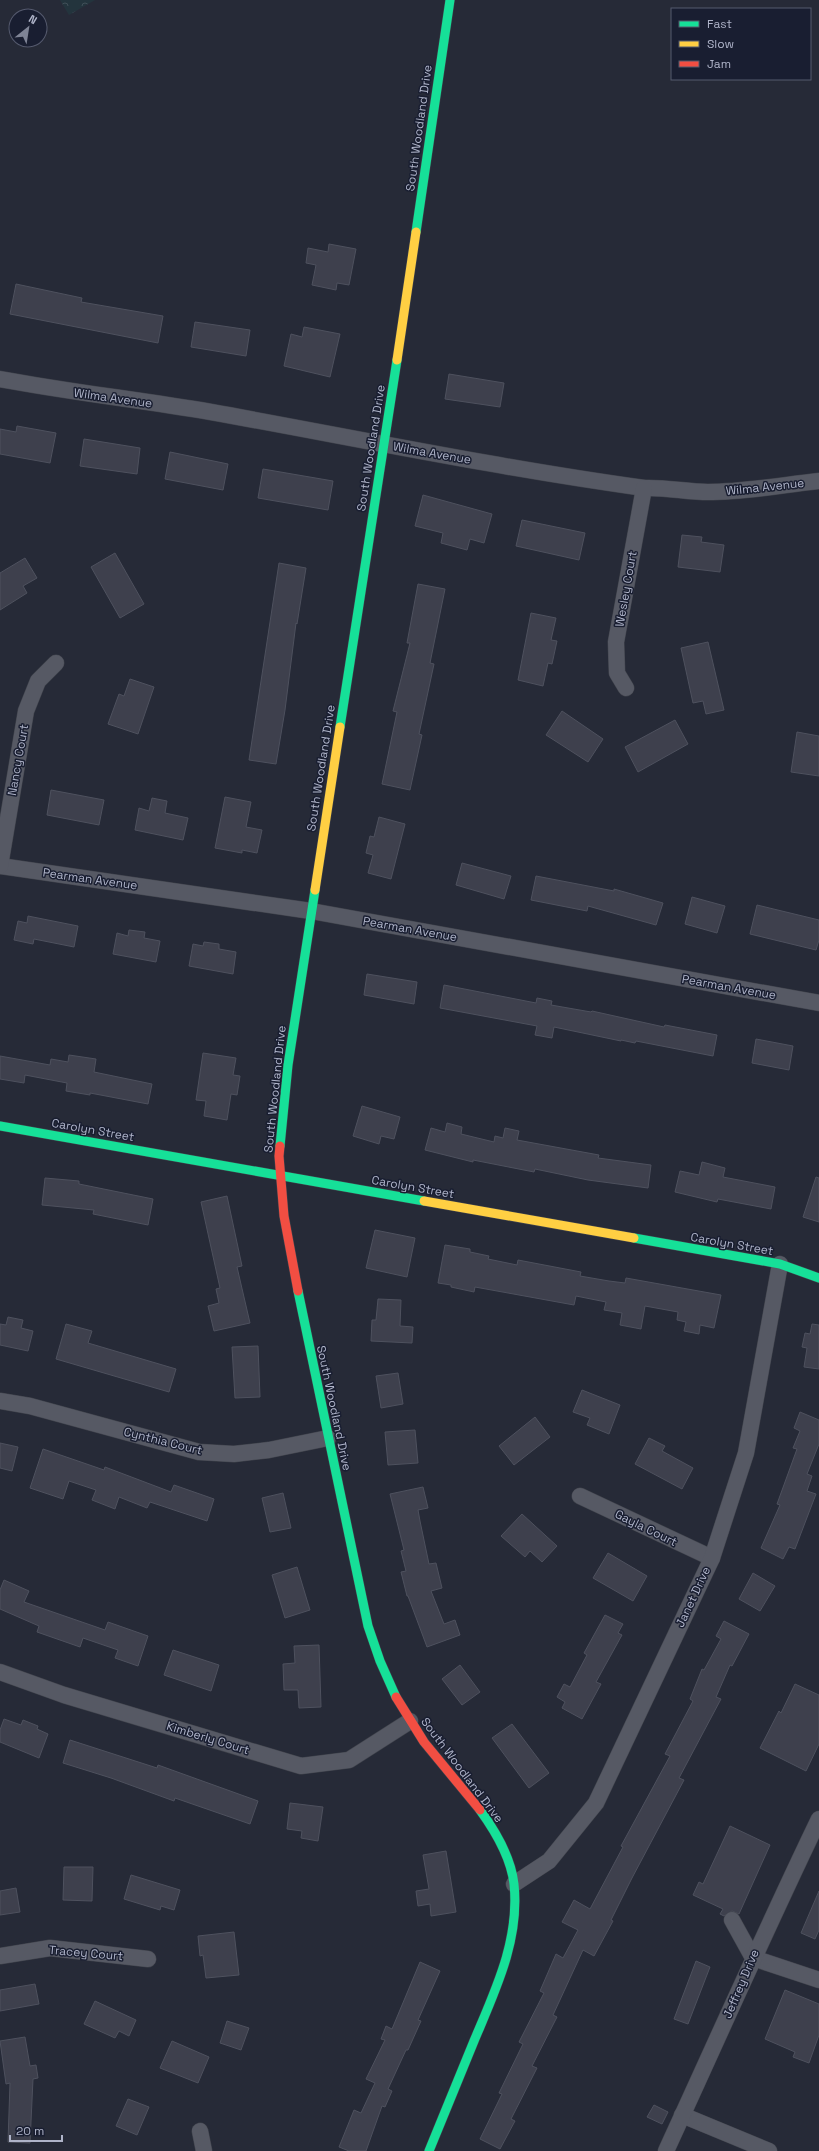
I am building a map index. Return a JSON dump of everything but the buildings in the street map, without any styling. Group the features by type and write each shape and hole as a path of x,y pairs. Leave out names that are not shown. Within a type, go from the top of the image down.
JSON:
{"street":[{"name":"South Woodland Drive","path":"429,2151 488,2006 508,1951 514,1924 514,1884 502,1846 489,1822 472,1799 434,1756 410,1721 388,1683 368,1626 328,1438 287,1232 280,1175 281,1125 311,911 384,445 450,0"},
{"name":"Wilma Avenue","path":"0,378 62,391 178,406 384,445 644,488 707,492 750,490 819,481"},
{"name":"Wesley Court","path":"626,688 617,673 616,642 644,488"},
{"name":"Nancy Court","path":"0,866 26,711 38,681 56,663"},
{"name":"Pearman Avenue","path":"0,866 311,911 819,1003"},
{"name":"Carolyn Street","path":"0,1126 780,1264 819,1278"},
{"name":"Janet Drive","path":"514,1884 549,1862 596,1803 712,1558 746,1453 780,1264"},
{"name":"Cynthia Court","path":"0,1400 65,1415 168,1444 211,1453 234,1454 269,1450 328,1438"},
{"name":"Gayla Court","path":"580,1496 712,1558"},
{"name":"Kimberly Court","path":"0,1672 64,1695 301,1766 349,1760 410,1721"},
{"name":"Jeffrey Drive","path":"666,2151 753,1958 819,1819"},
{"path":"732,1920 753,1958 819,1980"},
{"name":"Tracey Court","path":"0,1956 50,1948 148,1959"},
{"path":"682,2115 768,2151"},
{"path":"200,2131 204,2151"}],"green space":[{"path":"60,0 95,0 69,15"}],"traffic: fast":[{"path":"416,232 450,0"},
{"path":"340,727 397,360"},
{"path":"280,1146 288,1065 315,890"},
{"path":"0,1126 424,1201"},
{"path":"634,1238 780,1264 819,1278"},
{"path":"298,1291 368,1626 380,1661 396,1697"},
{"path":"429,2151 490,2003 510,1945 513,1925 515,1905 514,1884 510,1864 502,1845 480,1810"}],"traffic: slow":[{"path":"397,360 416,232"},
{"path":"315,890 340,727"},
{"path":"424,1201 634,1238"}],"traffic: jam":[{"path":"280,1146 279,1156 284,1216 298,1291"},
{"path":"396,1697 424,1742 480,1810"}]}
